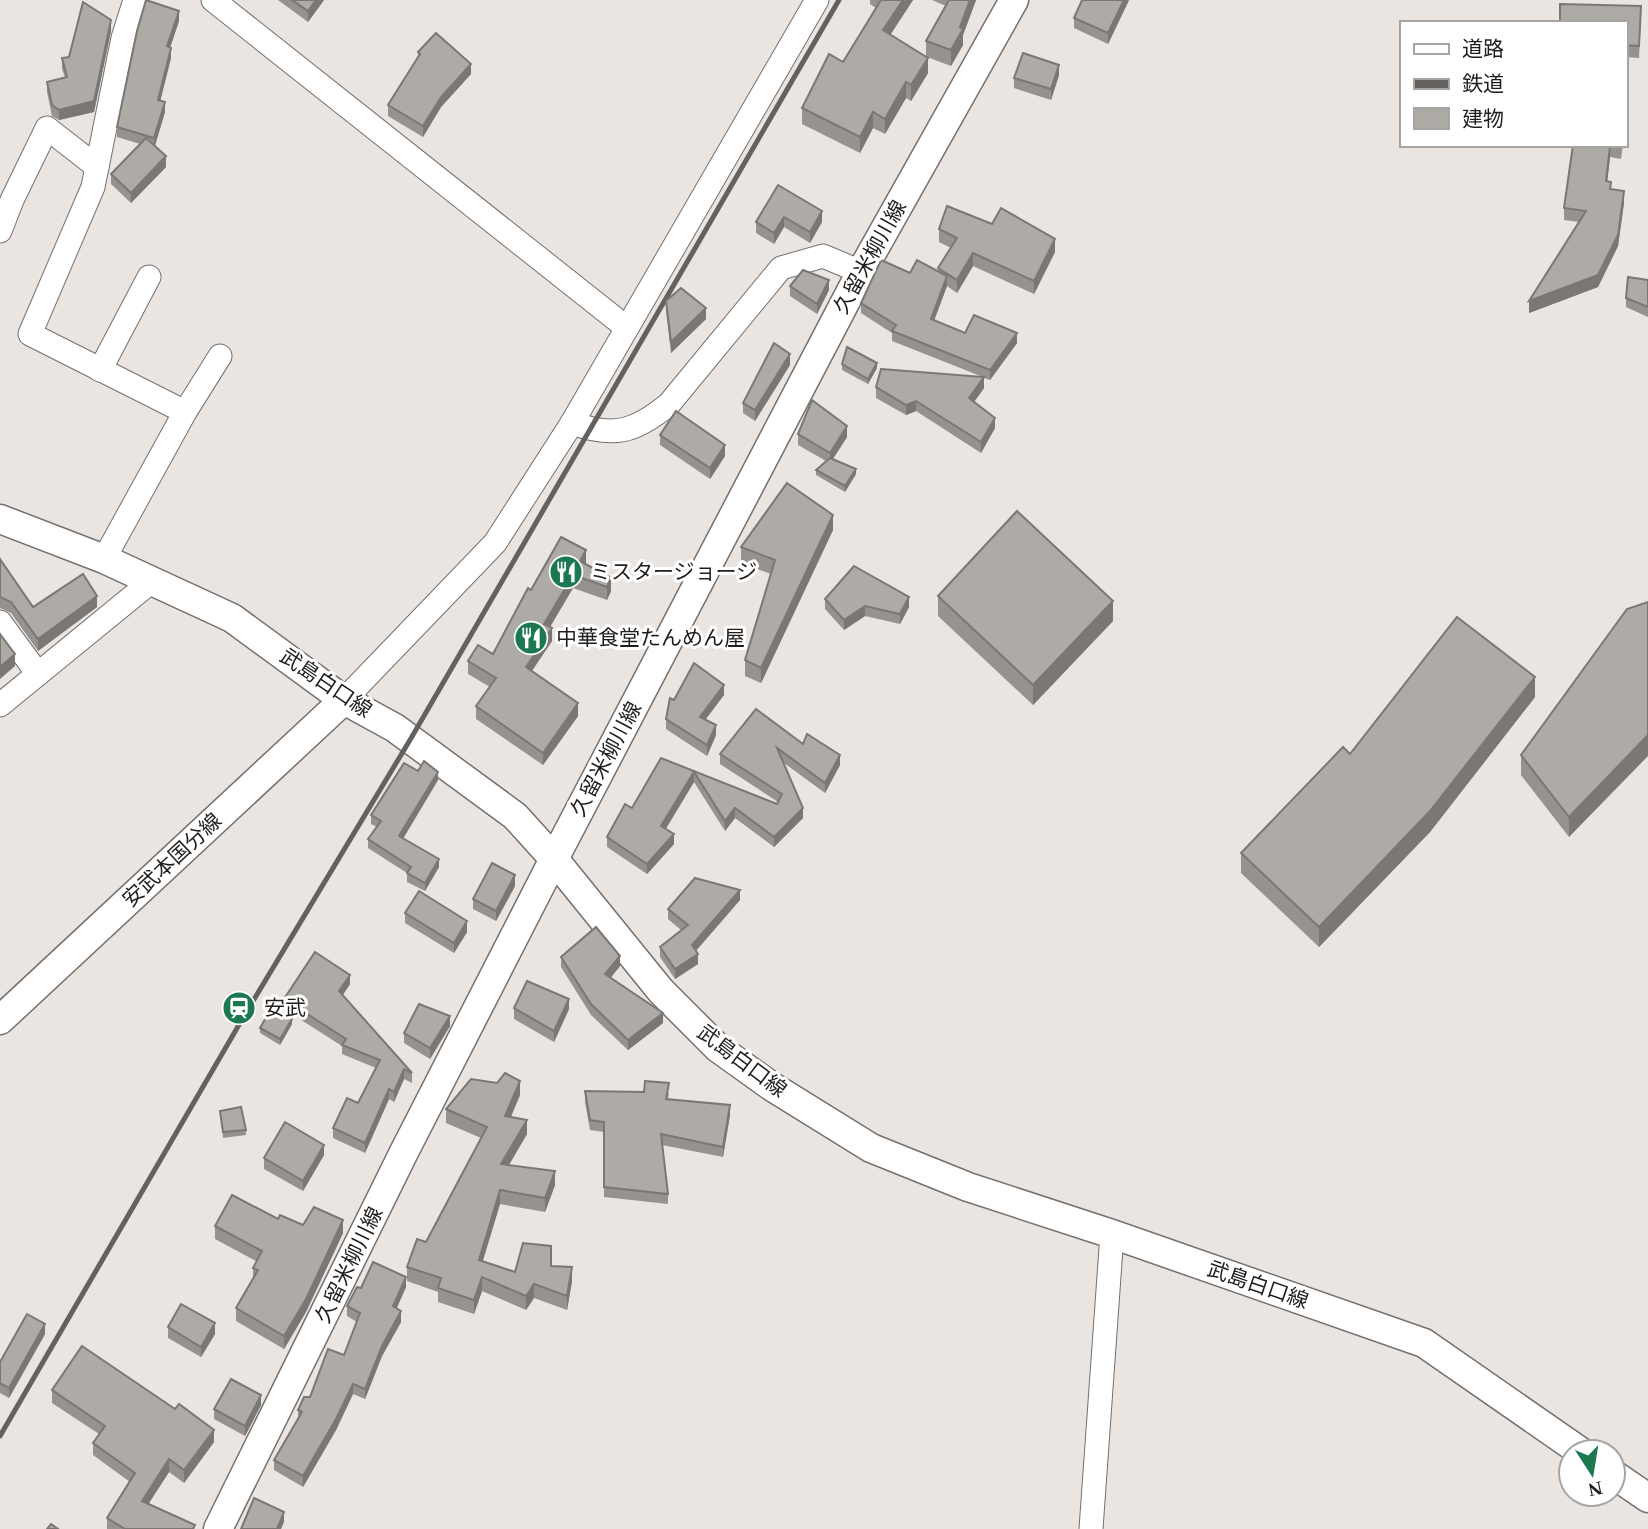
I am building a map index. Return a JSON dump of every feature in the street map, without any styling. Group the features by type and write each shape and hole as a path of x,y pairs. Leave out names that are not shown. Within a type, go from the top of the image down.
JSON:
{"main road":[{"name":"久留米柳川線","path":"218,1529 404,1152 554,859 861,272 1013,0"},
{"name":"武島白口線","path":"0,519 104,559 232,618 344,700 395,727 515,816 554,859 661,991 718,1048 771,1086 870,1148 968,1188 1112,1234 1424,1343 1561,1438"},
{"name":"安武本国分線","path":"0,1020 344,700"},
{"path":"1627,1484 1648,1499"}],"street":[{"path":"135,0 123,38 93,187 30,334 185,412"},
{"path":"213,0 627,328"},
{"path":"344,700 495,542 572,423 817,0"},
{"path":"2,228 12,200 47,128 97,167"},
{"path":"572,423 590,429 621,432 648,422 669,404 781,268 823,256 861,272"},
{"path":"100,370 149,276"},
{"path":"104,559 185,412 220,356"},
{"path":"0,705 153,580"},
{"path":"0,622 38,674"},
{"path":"1091,1529 1112,1234"}],"building":[{"path":"146,0 179,11 167,46 171,48 158,100 165,102 154,138 117,127"},
{"path":"292,0 316,0 308,11"},
{"path":"881,0 903,0 883,30 928,58 911,85 906,82 885,119 873,112 860,137 802,108 829,54 843,62"},
{"path":"949,0 970,0 960,27 963,29 951,50 926,41"},
{"path":"1082,0 1124,0 1108,33 1074,18"},
{"path":"83,2 111,20 94,101 59,110 52,105 47,82 67,77 62,58 69,57"},
{"path":"1560,4 1641,6 1639,46 1627,45 1627,21 1560,21"},
{"path":"436,33 471,64 441,97 423,126 388,105 420,54 418,52"},
{"path":"1023,53 1059,65 1051,89 1014,78"},
{"path":"146,138 166,156 131,193 111,174"},
{"path":"1573,147 1610,147 1606,181 1611,182 1610,189 1624,191 1618,235 1598,275 1529,301 1586,211 1564,208"},
{"path":"778,185 822,211 810,232 784,217 774,233 756,222"},
{"path":"947,206 992,224 1001,208 1055,239 1034,281 973,253 957,280 938,268 957,238 939,229"},
{"path":"881,260 910,273 917,260 947,276 931,319 965,333 974,315 1017,333 990,370 892,331 896,325 861,303"},
{"path":"803,270 829,280 817,304 790,286"},
{"path":"1628,277 1648,280 1648,307 1626,298"},
{"path":"681,288 706,308 671,342 666,301"},
{"path":"774,343 790,354 755,410 743,403"},
{"path":"847,347 877,363 868,379 842,364"},
{"path":"881,369 984,377 969,398 995,418 981,442 916,401 906,405 876,387"},
{"path":"812,400 847,426 830,453 798,434"},
{"path":"676,411 725,445 710,468 660,435"},
{"path":"830,458 856,469 845,486 816,470"},
{"path":"787,483 833,515 761,668 745,660 775,560 741,547"},
{"path":"1017,511 1113,601 1033,685 938,596"},
{"path":"561,537 586,550 580,561 611,578 607,587 573,575 544,624 552,628 526,667 578,703 543,753 476,706 496,678 468,661 478,645 493,654 528,588 531,590"},
{"path":"0,559 33,607 83,574 97,596 38,639 11,602 0,597"},
{"path":"854,566 909,597 900,614 865,606 844,620 825,599"},
{"path":"1648,602 1648,735 1569,817 1521,755 1627,609"},
{"path":"1457,617 1535,677 1430,811 1319,927 1241,853 1343,747 1350,754"},
{"path":"0,634 15,654 0,667"},
{"path":"694,663 724,685 700,717 716,725 707,745 666,719 670,698 674,700"},
{"path":"756,709 803,744 807,734 840,755 825,783 777,748 803,808 774,837 735,808 725,821 694,772 661,826 674,834 647,864 607,837 625,804 632,808 661,758 777,804 782,794 720,754"},
{"path":"424,761 438,772 399,836 439,859 425,883 407,873 411,867 368,839 381,821 371,815 404,763 418,771"},
{"path":"492,863 515,875 496,911 473,899"},
{"path":"695,878 740,890 692,945 698,954 675,969 660,947 688,925 668,909"},
{"path":"419,891 467,921 454,943 405,913"},
{"path":"596,927 620,956 605,974 663,1013 628,1040 591,1004 561,957"},
{"path":"315,952 350,975 339,991 412,1073 404,1069 394,1092 389,1089 365,1143 333,1128 347,1098 358,1103 380,1060 342,1045 346,1039 284,999"},
{"path":"527,981 569,999 554,1031 514,1008"},
{"path":"419,1004 450,1016 430,1048 404,1033"},
{"path":"272,1007 292,1019 280,1039 260,1028"},
{"path":"505,1073 520,1081 505,1116 527,1120 501,1164 555,1171 545,1198 500,1190 479,1260 515,1272 523,1243 551,1246 551,1266 572,1267 567,1296 534,1284 526,1296 482,1277 474,1300 438,1288 441,1278 407,1267 417,1239 426,1242 487,1127 446,1109 471,1079 497,1083"},
{"path":"645,1081 669,1083 666,1099 730,1105 723,1147 661,1134 668,1194 604,1187 604,1122 590,1120 585,1091 644,1092"},
{"path":"241,1107 246,1130 223,1132 220,1111"},
{"path":"285,1122 324,1145 303,1181 264,1158"},
{"path":"232,1195 278,1219 280,1215 303,1225 314,1207 343,1220 306,1299 284,1336 236,1308 258,1270 253,1268 262,1251 215,1226"},
{"path":"373,1262 406,1277 393,1306 401,1311 382,1346 365,1389 353,1384 303,1476 274,1460 302,1412 298,1410 304,1397 310,1397 328,1349 344,1355 360,1313 347,1306 357,1287 361,1288"},
{"path":"181,1304 215,1323 201,1347 168,1327"},
{"path":"27,1314 45,1324 9,1388 0,1383 0,1362"},
{"path":"82,1346 175,1409 179,1404 214,1430 184,1470 169,1459 142,1501 195,1525 193,1529 125,1529 107,1518 135,1473 93,1443 105,1426 52,1390"},
{"path":"231,1379 261,1395 245,1426 214,1409"},
{"path":"254,1498 284,1512 277,1529 241,1529"}],"railway":[{"path":"0,1436 247,1011 410,740 839,0"}],"place":[{"name":"ミスタージョージ","path":"566,572"},
{"name":"中華食堂たんめん屋","path":"531,638"},
{"name":"安武","path":"239,1008"}]}
